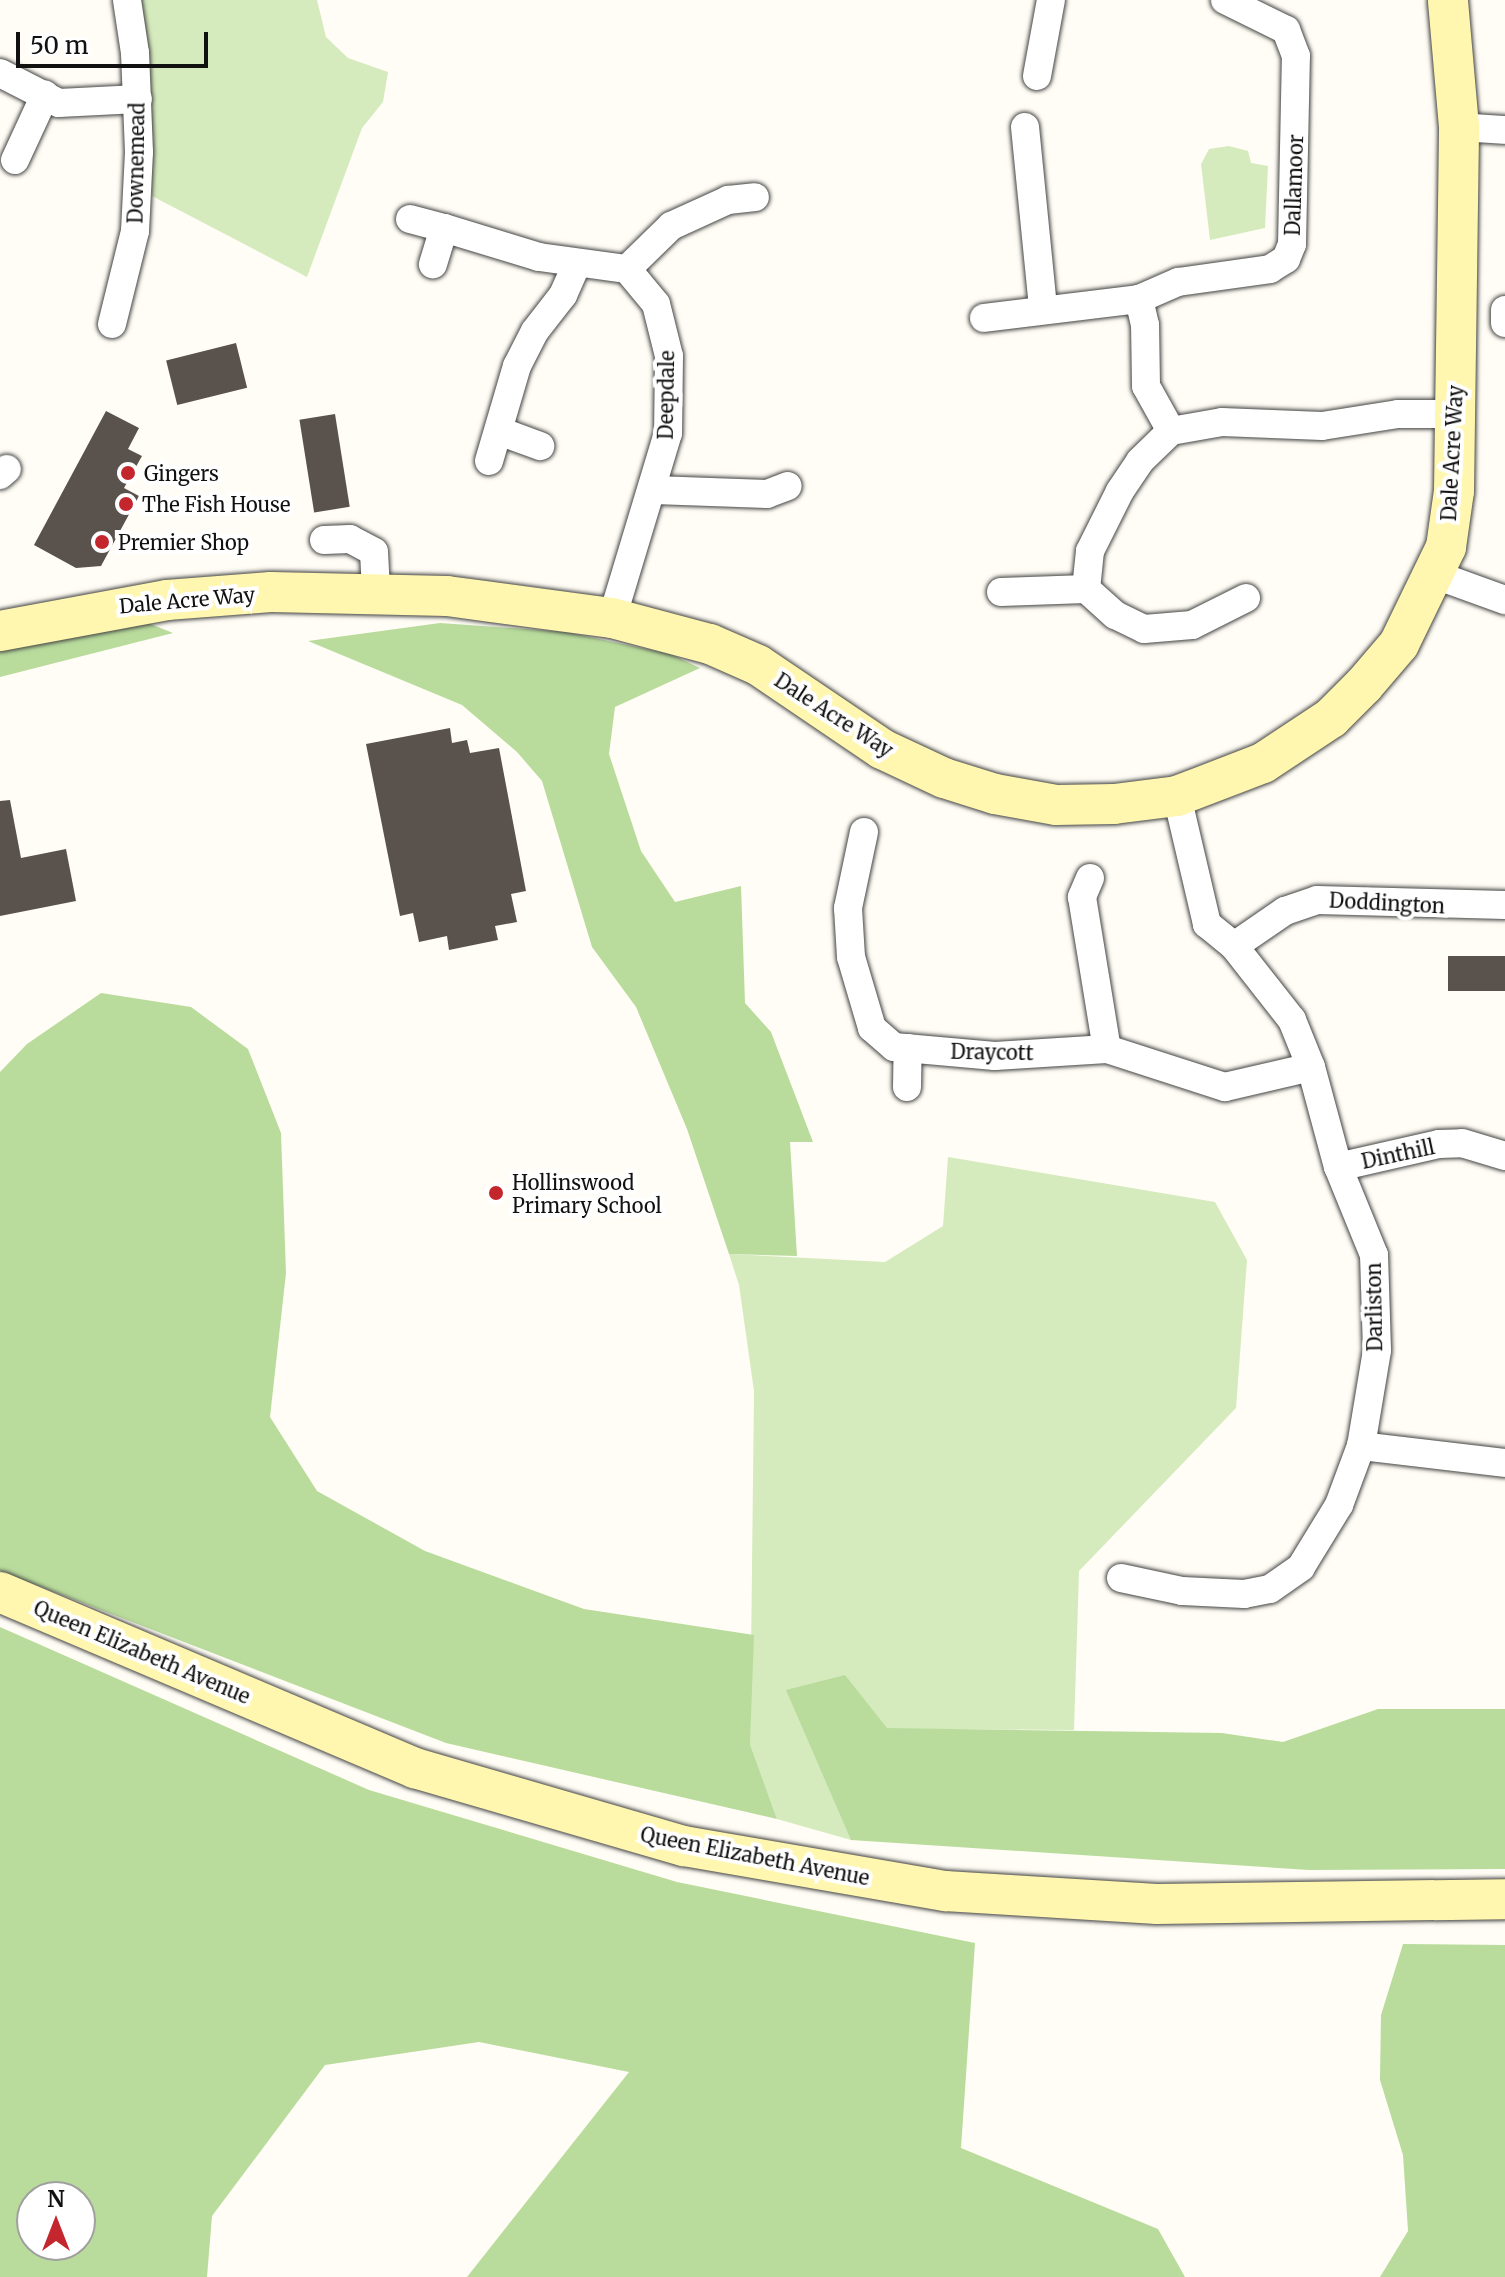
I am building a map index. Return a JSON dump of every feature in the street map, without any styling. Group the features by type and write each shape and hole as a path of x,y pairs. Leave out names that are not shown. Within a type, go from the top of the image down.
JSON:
{"street":[{"name":"Downemead","path":"112,324 135,231 138,99 127,0"},
{"path":"1037,76 1051,0"},
{"name":"Dallamoor","path":"984,318 1043,307 1139,299 1178,282 1270,269 1286,259 1292,244 1296,56 1286,30 1225,0"},
{"name":"Dale Acre Way","path":"0,631 167,600 376,591 612,618 710,644 758,665 882,749 944,778 1056,805 1177,796 1263,763 1331,718 1399,644 1446,547 1456,414 1459,127 1448,0"},
{"path":"0,73 59,103 138,99"},
{"path":"15,160 45,95"},
{"path":"1025,127 1043,307"},
{"path":"1459,127 1505,130"},
{"path":"410,219 577,263 627,269 671,226 728,200 755,197"},
{"path":"433,264 444,228"},
{"path":"489,461 526,347 563,295 577,263"},
{"name":"Deepdale","path":"612,618 654,490 668,433 669,356 656,304 627,269"},
{"path":"1139,299 1145,325 1146,386 1171,431"},
{"path":"1505,310 1505,323"},
{"path":"1086,589 1090,551 1120,491 1140,461 1171,431 1222,422 1322,426 1398,414 1456,414"},
{"path":"499,431 540,446"},
{"path":"654,490 767,494 788,486"},
{"path":"324,540 350,539 374,552 376,591"},
{"path":"1433,574 1505,600"},
{"path":"1001,592 1086,589 1115,615 1144,629 1192,625 1246,598"},
{"name":"Darliston","path":"1121,1578 1182,1591 1270,1589 1301,1567 1339,1505 1361,1446 1377,1350 1374,1255 1338,1167 1311,1067 1292,1020 1234,946 1207,924 1177,796"},
{"name":"Draycott","path":"864,832 848,908 851,957 872,1028 894,1047 995,1056 1107,1049 1225,1087 1311,1067"},
{"path":"1090,878 1082,897 1107,1049"},
{"name":"Doddington","path":"1234,946 1285,911 1317,900 1505,905"},
{"path":"907,1087 908,1048"},
{"name":"Dinthill","path":"1338,1167 1439,1144 1462,1143 1505,1156"},
{"path":"1361,1446 1505,1463"},
{"name":"Queen Elizabeth Avenue","path":"0,1592 415,1768 610,1826 766,1862 945,1891 1157,1904 1505,1899"}],"green space":[{"path":"140,0 317,0 326,37 348,58 388,72 383,102 362,128 307,277 152,196 149,49"},
{"path":"1229,146 1248,151 1251,163 1268,166 1265,228 1210,240 1201,164 1209,149"},
{"path":"133,617 173,633 0,677 0,652 24,638"},
{"path":"440,623 566,632 670,654 700,668 615,707 609,754 641,851 675,902 741,886 745,1003 771,1032 813,1142 790,1142 797,1256 729,1254 687,1129 636,1007 592,947 542,781 517,752 462,705 308,641"},
{"path":"101,993 191,1007 248,1049 281,1133 286,1273 270,1417 317,1491 425,1551 584,1609 754,1635 750,1744 777,1819 446,1743 0,1571 0,1072 27,1044"},
{"path":"948,1157 1215,1202 1247,1260 1236,1408 1079,1571 1074,1730 921,1729 851,1840 777,1819 750,1744 754,1391 739,1285 729,1254 885,1262 943,1226"},
{"path":"0,1627 369,1790 677,1882 975,1943 961,2148 1158,2229 1185,2277 467,2277 629,2072 479,2042 325,2065 212,2216 207,2277 0,2277"},
{"path":"845,1675 887,1728 1222,1733 1283,1742 1378,1709 1505,1709 1505,1869 1309,1870 851,1840 786,1690"},
{"path":"1403,1944 1505,1945 1505,2277 1380,2277 1408,2231 1403,2155 1380,2080 1381,2015"}],"building":[{"path":"236,343 247,388 177,405 166,360"},
{"path":"106,411 139,428 128,449 142,456 124,488 139,496 101,566 76,568 34,545"},
{"path":"335,414 350,507 314,512 299,420"},
{"path":"450,728 452,743 467,740 470,753 499,748 526,891 511,894 517,922 495,926 498,940 449,950 447,936 419,942 413,913 400,916 366,744"},
{"path":"10,800 21,858 66,849 76,901 0,916 0,801"},
{"path":"1448,956 1505,956 1505,991 1448,991"}],"place":[{"name":"Gingers","path":"128,473"},
{"name":"The Fish House","path":"126,504"},
{"name":"Premier Shop","path":"102,542"},
{"name":"Hollinswood Primary School","path":"496,1193"}]}
